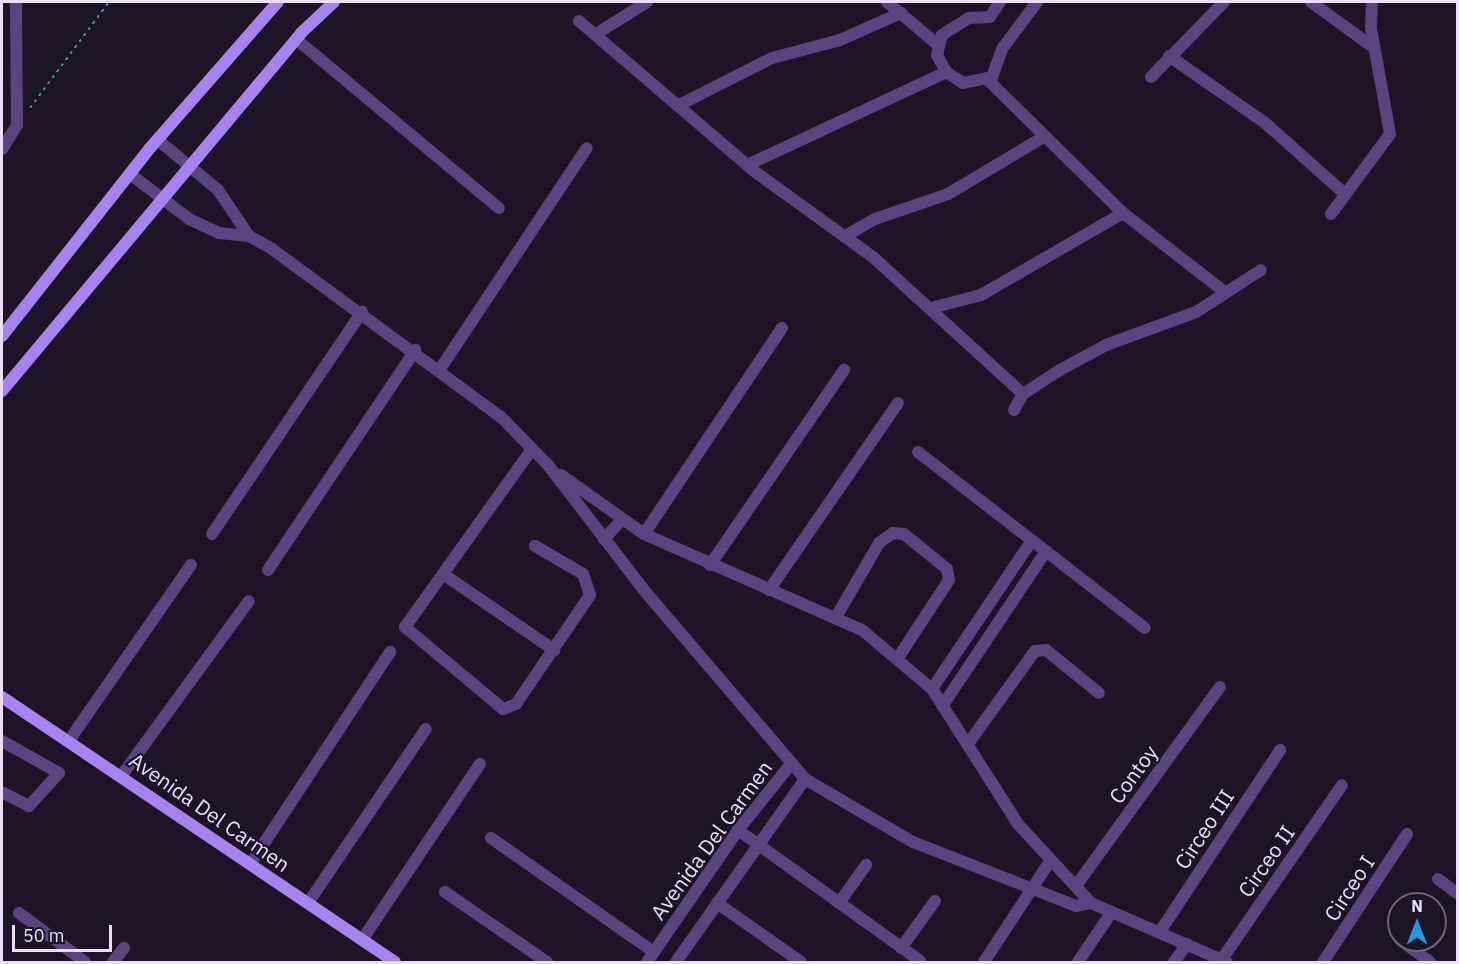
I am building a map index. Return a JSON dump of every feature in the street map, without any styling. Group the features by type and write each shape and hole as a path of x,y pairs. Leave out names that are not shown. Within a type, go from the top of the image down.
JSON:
{"main road":[{"path":"2,336 158,140 278,2"},
{"path":"2,391 296,39 334,2"},
{"name":"Avenida Del Carmen","path":"2,697 70,739 395,963"}],"street":[{"path":"2,149 18,126 7,27 16,2"},
{"path":"596,34 647,2"},
{"path":"887,2 938,45 946,72 963,82 987,79 1037,2"},
{"path":"938,45 955,24 990,17 1000,2"},
{"path":"1151,77 1168,56 1224,2"},
{"path":"1311,2 1374,48"},
{"path":"1331,214 1390,134 1374,48 1372,2"},
{"path":"681,104 772,58 840,40 901,13"},
{"path":"579,21 681,104 747,165 847,235 1023,394"},
{"path":"296,39 499,208"},
{"path":"1168,56 1264,122 1345,194"},
{"path":"747,165 946,72"},
{"path":"987,79 1042,138 1123,213 1226,293"},
{"path":"847,235 875,219 948,194 1042,138"},
{"path":"158,140 233,206 249,236 415,350 532,449 548,465 604,539 790,765"},
{"path":"440,369 587,148"},
{"path":"130,174 160,200 219,233 249,236"},
{"path":"930,308 981,295 1123,213"},
{"path":"1014,410 1023,394 1106,345 1155,332 1226,293 1261,270"},
{"path":"212,534 362,312"},
{"path":"644,534 782,327"},
{"path":"268,570 415,350"},
{"path":"710,565 844,370"},
{"path":"769,590 898,403"},
{"path":"532,449 407,621 406,630 498,707 516,704 554,651 591,587 583,574 535,546"},
{"path":"918,452 1145,628"},
{"path":"548,465 644,534 710,565 836,617 898,658 932,689 970,741 1018,824 1050,861 1078,883 1091,903 1111,913 1161,930 1225,961"},
{"path":"604,539 622,520"},
{"path":"836,617 879,543 892,533 904,534 946,569 950,580 898,658"},
{"path":"932,689 1032,540"},
{"path":"943,705 1046,551"},
{"path":"70,739 191,565"},
{"path":"443,574 554,651"},
{"path":"122,775 249,601"},
{"path":"970,741 1035,651 1046,650 1099,693"},
{"path":"250,863 390,652"},
{"name":"Contoy","path":"1078,883 1220,687"},
{"path":"308,903 426,729"},
{"path":"2,741 59,773 29,806 2,792"},
{"name":"Circeo III","path":"1161,930 1280,750"},
{"path":"362,940 480,764"},
{"name":"Avenida Del Carmen","path":"650,958 738,830 790,765 806,779 758,842 676,963"},
{"path":"806,779 913,842 1037,888 1076,906 1091,903"},
{"name":"Circeo II","path":"1225,961 1342,785"},
{"path":"738,830 758,842 920,961"},
{"name":"Circeo I","path":"1323,963 1407,834"},
{"path":"491,838 650,958"},
{"path":"984,963 1037,888 1050,861"},
{"path":"839,903 866,865"},
{"path":"1438,879 1458,894"},
{"path":"445,892 547,963"},
{"path":"901,948 935,901"},
{"path":"717,903 801,963"},
{"path":"19,913 85,963"},
{"path":"1078,963 1111,913"},
{"path":"1174,963 1187,944"},
{"path":"113,963 124,948"}],"path":[{"path":"18,126 109,2"}]}
